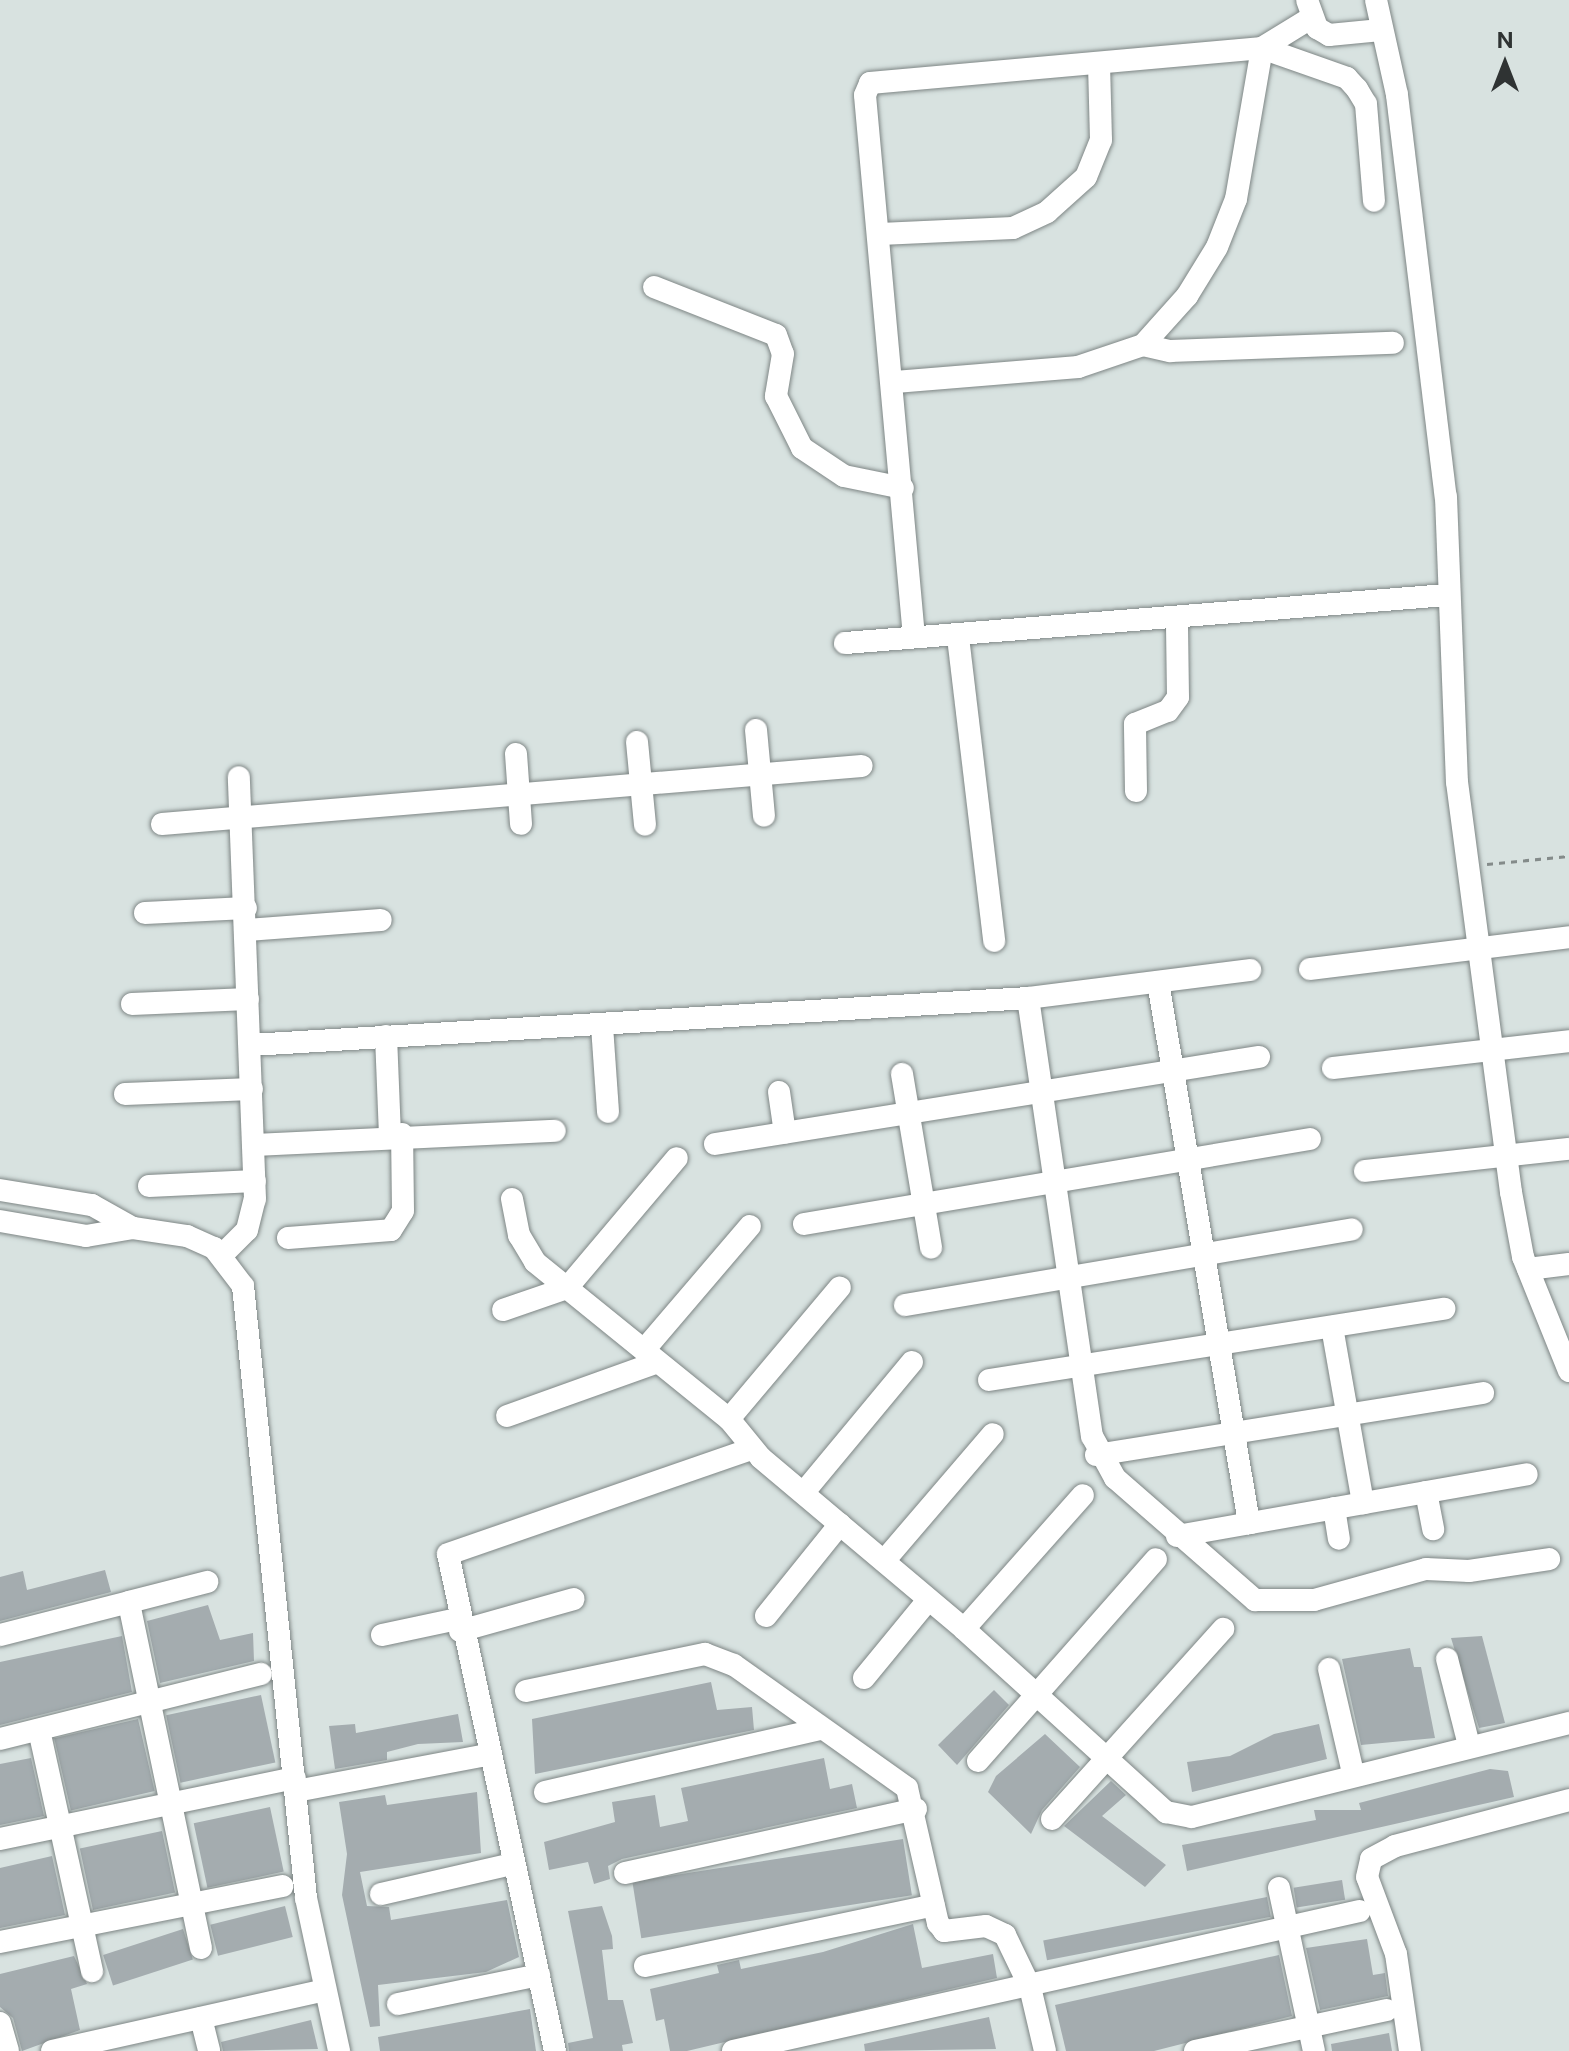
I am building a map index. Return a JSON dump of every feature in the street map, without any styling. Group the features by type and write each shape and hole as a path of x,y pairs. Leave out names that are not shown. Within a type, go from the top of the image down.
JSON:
{"street":[{"path":"1376,0 1406,161 1446,497 1447,595 1457,782 1497,1049 1508,1156 1528,1269 1569,1371"},
{"path":"895,382 1078,367 1143,345 1187,296 1217,247 1236,199 1262,48 1309,9 1341,38 1381,30"},
{"path":"914,637 895,382 865,95 870,83 1099,65 1262,48 1347,78 1357,89 1366,104 1374,201"},
{"path":"880,234 1013,228 1047,212 1086,177 1101,140 1099,65"},
{"path":"654,287 776,335 783,354 776,396 802,448 844,476 903,488"},
{"path":"1143,345 1170,351 1393,343"},
{"path":"845,643 1177,621 1447,595"},
{"path":"1136,791 1135,724 1168,711 1178,697 1177,621"},
{"path":"958,637 994,941"},
{"path":"756,730 764,816"},
{"path":"637,742 645,825"},
{"path":"516,754 521,824"},
{"path":"162,824 862,766"},
{"path":"222,1255 247,1230 255,1181 239,777"},
{"path":"145,913 247,919 381,920"},
{"path":"1310,969 1569,937"},
{"path":"251,1045 1028,998 1250,970"},
{"path":"1158,982 1169,1073 1230,1431 1249,1523"},
{"path":"1028,998 1096,1455 1177,1536 1255,1600 1285,1603 1426,1569 1469,1571 1549,1559"},
{"path":"132,1004 248,999"},
{"path":"602,1026 608,1112"},
{"path":"288,1238 391,1230 403,1211 386,1036"},
{"path":"1333,1068 1569,1041"},
{"path":"715,1144 1042,1095 1259,1057"},
{"path":"902,1074 931,1248"},
{"path":"125,1094 252,1089"},
{"path":"779,1092 785,1133"},
{"path":"255,1145 396,1135 555,1131"},
{"path":"804,1224 1310,1139"},
{"path":"1365,1171 1569,1149"},
{"path":"503,1310 567,1288 677,1158"},
{"path":"149,1186 255,1181"},
{"path":"0,1190 92,1205 133,1228"},
{"path":"11,1223 37,1197"},
{"path":"512,1199 526,1250 567,1288 729,1419 751,1449 964,1629 1113,1761 1149,1800 1178,1817 1562,1725"},
{"path":"11,1223 86,1236 133,1228 187,1236 222,1255 243,1286 306,1898 339,2051"},
{"path":"507,1416 651,1356 750,1226"},
{"path":"905,1305 1352,1229"},
{"path":"1528,1269 1569,1264"},
{"path":"729,1419 840,1287"},
{"path":"989,1380 1444,1309"},
{"path":"1332,1327 1363,1503"},
{"path":"804,1492 912,1362"},
{"path":"1096,1455 1230,1431 1483,1393"},
{"path":"884,1561 993,1434"},
{"path":"555,2051 445,1563 455,1549 751,1449"},
{"path":"1177,1536 1527,1474"},
{"path":"1426,1492 1433,1529"},
{"path":"964,1629 1083,1495"},
{"path":"1334,1508 1339,1539"},
{"path":"766,1616 840,1524"},
{"path":"978,1761 1156,1559"},
{"path":"0,1635 207,1582"},
{"path":"382,1635 458,1625 574,1599"},
{"path":"864,1678 928,1600"},
{"path":"129,1602 175,1802 196,1903 201,1948"},
{"path":"1052,1819 1113,1761 1223,1629"},
{"path":"526,1691 705,1654 734,1665 819,1729 907,1788 916,1809 934,1905 944,1931 998,1928 1030,1987 1045,2051"},
{"path":"1447,1659 1469,1745"},
{"path":"1329,1669 1353,1773"},
{"path":"0,1739 261,1674"},
{"path":"545,1792 819,1729"},
{"path":"39,1730 92,1971"},
{"path":"0,1839 175,1802 487,1755"},
{"path":"1410,2051 1396,1954 1367,1877 1371,1859 1395,1846 1569,1800"},
{"path":"625,1873 916,1809"},
{"path":"381,1894 512,1864"},
{"path":"0,1942 282,1886"},
{"path":"1279,1888 1314,2051"},
{"path":"645,1966 934,1905"},
{"path":"733,2051 1360,1911"},
{"path":"398,2004 539,1975"},
{"path":"52,2051 90,2047 325,1990"},
{"path":"1195,2051 1387,2010"},
{"path":"201,2018 209,2051"},
{"path":"0,2023 8,2051"}],"path":[{"path":"1471,865 1569,856"}],"building":[{"path":"105,1570 111,1592 0,1621 0,1577 23,1571 27,1590"},
{"path":"208,1605 220,1640 253,1633 254,1661 160,1683 147,1621"},
{"path":"122,1636 132,1692 0,1725 0,1662"},
{"path":"1482,1636 1505,1723 1479,1728 1451,1638"},
{"path":"1410,1648 1414,1667 1421,1667 1435,1738 1361,1745 1342,1659"},
{"path":"711,1682 717,1710 752,1707 754,1730 535,1774 532,1719"},
{"path":"994,1690 1009,1705 957,1765 938,1745"},
{"path":"261,1695 275,1762 180,1783 166,1715"},
{"path":"458,1714 463,1742 418,1744 387,1752 387,1760 335,1769 329,1726 355,1724 356,1733"},
{"path":"138,1719 155,1791 71,1810 54,1738"},
{"path":"1319,1724 1327,1759 1192,1792 1187,1762 1230,1756 1274,1734"},
{"path":"1045,1734 1080,1767 1042,1810 1031,1834 988,1792 996,1776"},
{"path":"31,1758 44,1816 0,1825 0,1764"},
{"path":"824,1758 830,1789 852,1784 857,1808 622,1859 608,1866 610,1879 594,1884 588,1862 549,1870 544,1842 615,1822 612,1802 655,1795 660,1827 688,1821 681,1788"},
{"path":"1490,1769 1508,1771 1514,1797 1187,1871 1182,1845 1316,1820 1314,1810 1361,1810 1359,1803"},
{"path":"1111,1781 1126,1795 1102,1816 1166,1865 1145,1887 1064,1826"},
{"path":"477,1792 481,1853 360,1872 367,1906 389,1907 391,1920 507,1900 519,1957 486,1972 378,1985 380,2026 370,2027 342,1895 347,1854 339,1802 385,1795 387,1805"},
{"path":"270,1807 284,1872 207,1888 194,1823"},
{"path":"162,1831 175,1893 93,1910 80,1848"},
{"path":"903,1839 912,1895 641,1938 632,1882"},
{"path":"52,1856 65,1915 0,1928 0,1868"},
{"path":"1342,1880 1345,1900 1297,1907 1294,1888"},
{"path":"1267,1897 1271,1917 1047,1960 1043,1941"},
{"path":"285,1906 293,1937 218,1956 210,1925"},
{"path":"602,1906 613,1949 602,1950 608,2000 623,2000 633,2043 622,2045 623,2051 569,2051 568,2043 593,2038 568,1911"},
{"path":"913,1924 922,1968 993,1954 997,1978 687,2051 670,2051 664,2019 656,2021 650,1989 719,1973 717,1965 739,1960 741,1969 823,1952"},
{"path":"183,1929 193,1959 113,1985 103,1955"},
{"path":"1367,1939 1373,1975 1385,1973 1388,1996 1320,2010 1306,1948"},
{"path":"1279,1955 1292,2016 1154,2051 1066,2051 1055,2005"},
{"path":"74,1956 87,1984 71,1989 80,2030 22,2051 13,2018 0,2007 0,1974"},
{"path":"530,2009 536,2051 380,2051 378,2037"},
{"path":"989,2017 996,2049 865,2051 864,2044"},
{"path":"311,2020 318,2049 223,2051 221,2042"},
{"path":"1389,2033 1392,2051 1332,2051 1331,2044"}]}
